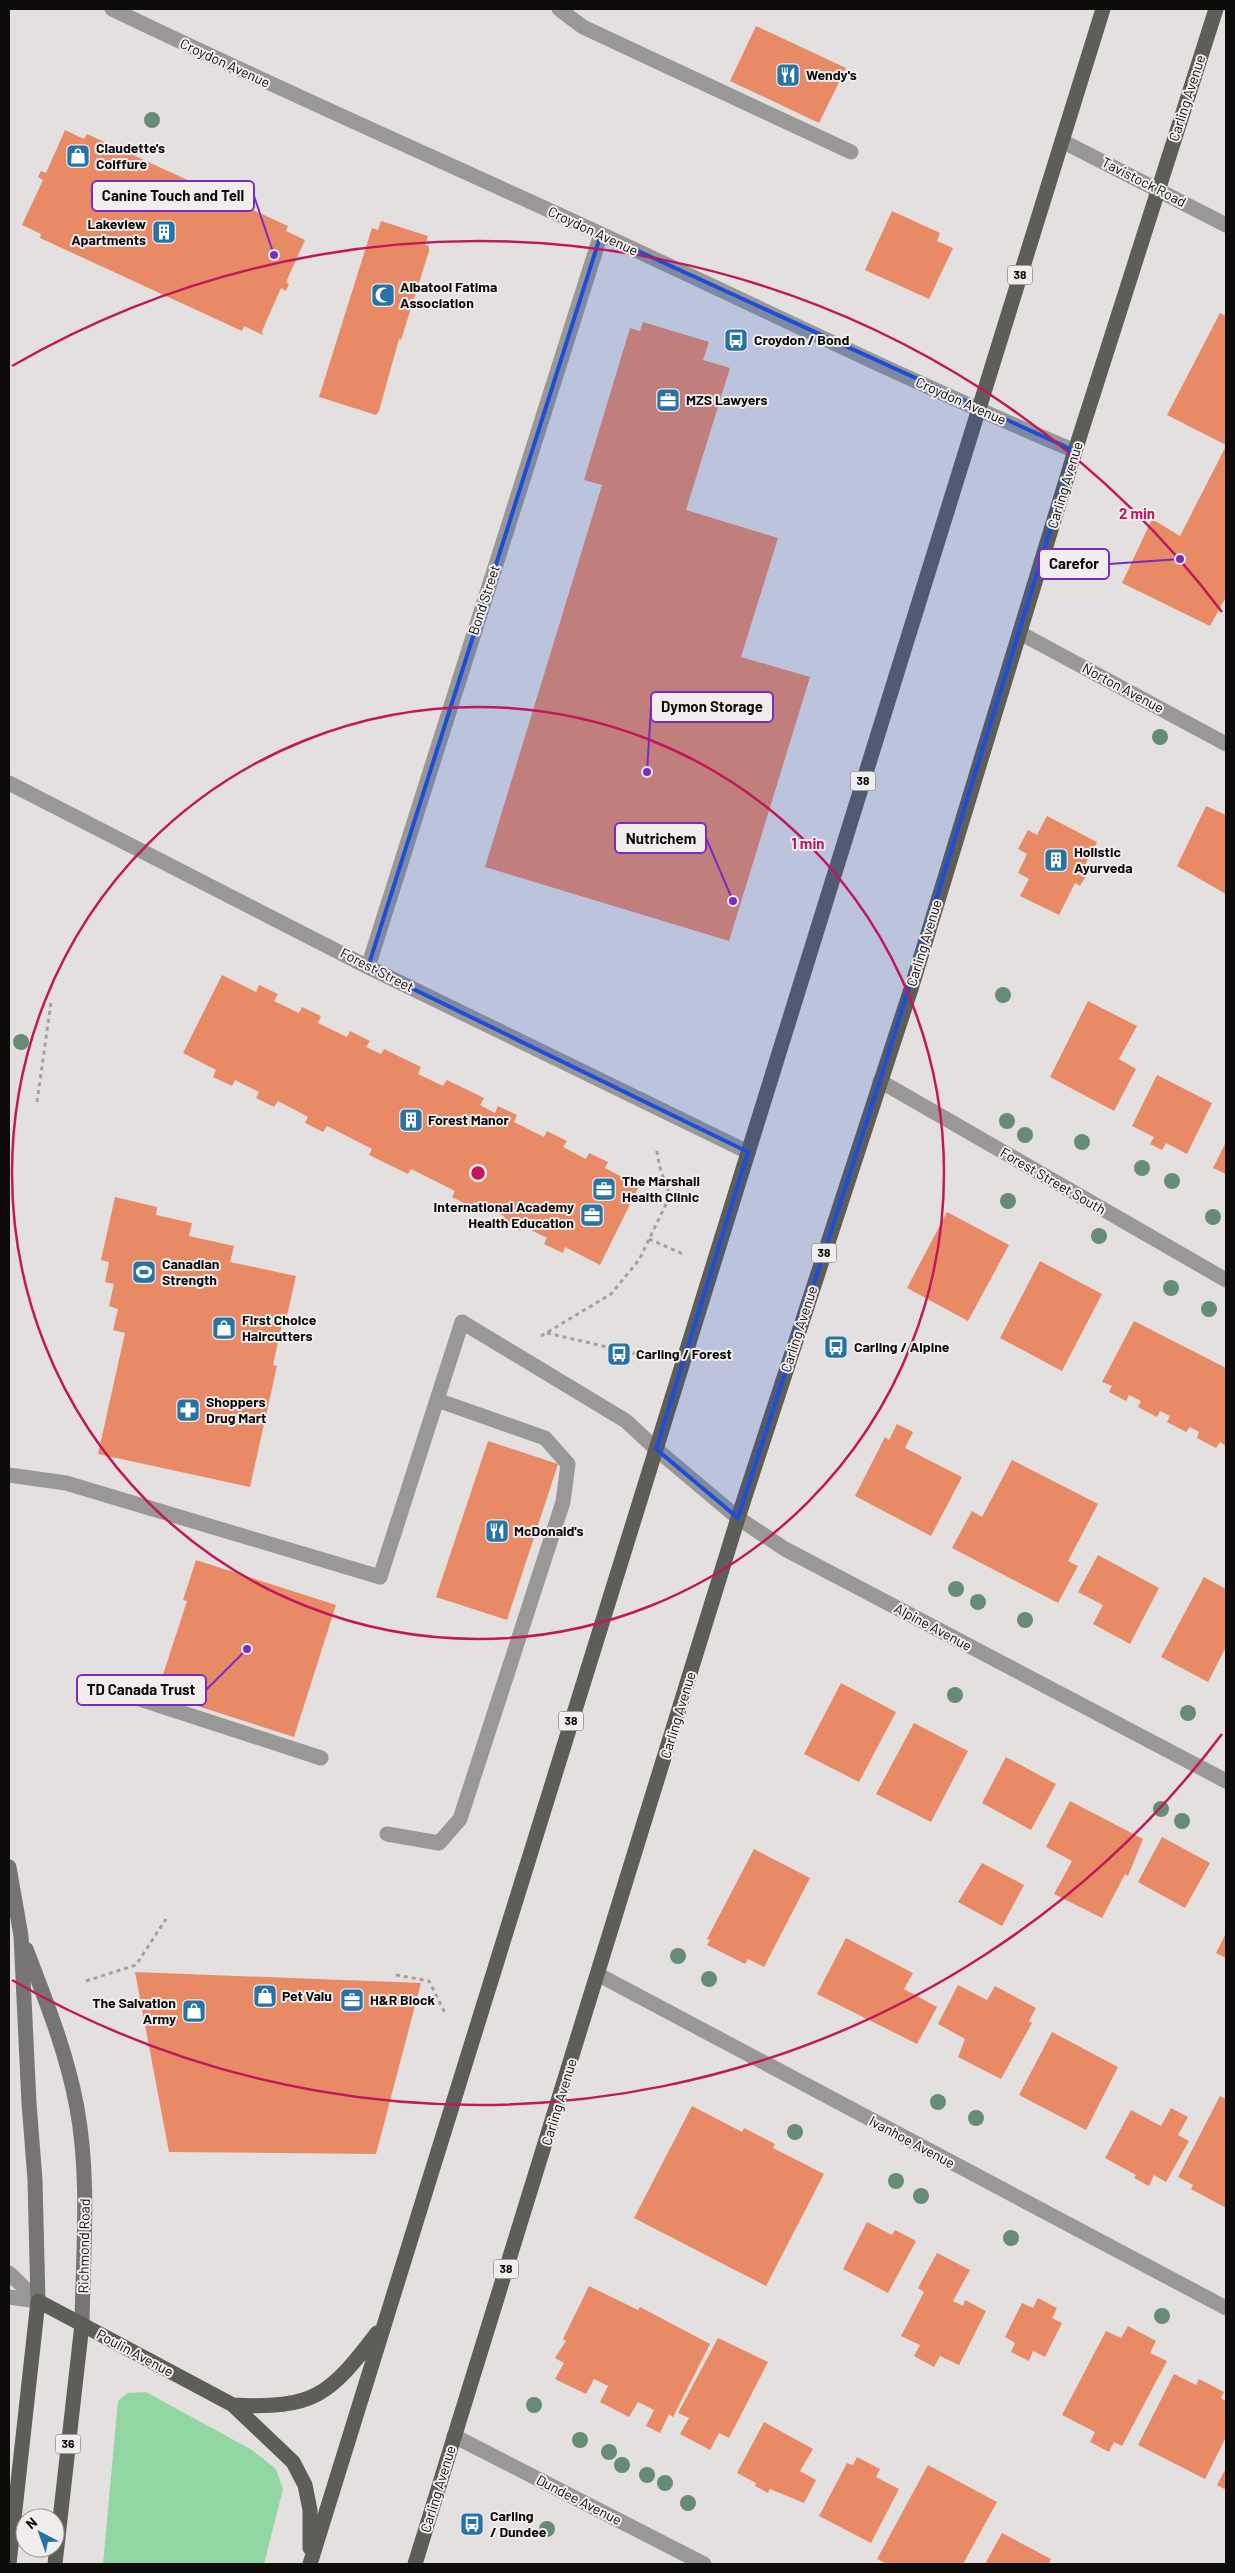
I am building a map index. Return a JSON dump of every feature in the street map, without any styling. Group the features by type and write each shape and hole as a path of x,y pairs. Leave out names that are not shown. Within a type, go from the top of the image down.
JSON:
{"main road":[{"name":"38","path":"310,2564 1103,9"},
{"name":"Carling Avenue","path":"415,2564 599,1975 738,1518 880,1081 1158,188 1216,9"},
{"name":"Richmond Road","path":"9,1867 21,1936 29,2103 35,2180 38,2301 9,2564"},
{"name":"Richmond Road","path":"21,1936 56,2030 77,2108 84,2168 86,2213 82,2324 55,2564"},
{"name":"Poulin Avenue","path":"38,2301 233,2405"},
{"path":"233,2405 286,2406 321,2393 348,2371 385,2323"},
{"path":"233,2405 292,2462 305,2485 310,2510 310,2564"}],"street":[{"name":"Croydon Avenue","path":"112,9 328,111 601,234 978,410 1076,451"},
{"path":"559,9 583,27 851,152"},
{"name":"Tavistock Road","path":"1062,141 1158,188 1226,225"},
{"name":"Bond Street","path":"368,967 601,234"},
{"name":"Norton Avenue","path":"1020,632 1226,744"},
{"name":"Forest Street","path":"9,783 368,967 748,1152"},
{"name":"Forest Street South","path":"880,1081 1226,1280"},
{"name":"Alpine Avenue","path":"437,1400 462,1322 626,1421 656,1449 738,1518 785,1549 1226,1781"},
{"path":"9,1475 66,1482 380,1577 437,1400 545,1438 568,1464 563,1502 460,1819 439,1843 387,1834"},
{"path":"110,1689 321,1758"},
{"name":"Ivanhoe Avenue","path":"599,1975 1226,2308"},
{"name":"Poulin Avenue","path":"9,2272 38,2301"},
{"name":"Poulin Avenue","path":"9,2296 38,2301"},
{"name":"Dundee Avenue","path":"454,2436 704,2564"}],"path":[{"path":"37,1102 52,1002"},
{"path":"519,1357 535,1340 611,1294 639,1260 670,1196 660,1168 656,1147"},
{"path":"649,1239 683,1254"},
{"path":"547,1333 646,1356"},
{"path":"86,1981 136,1965 166,1919"},
{"path":"396,1975 430,1981 445,2013"}],"highlighted area":[{"path":"601,234 1075,451 880,1081 738,1518 656,1449 748,1152 368,967"}],"green space":[{"path":"146,2392 252,2450 276,2469 283,2489 264,2564 103,2564 118,2401 128,2393"}],"building":[{"name":"Wendy's","path":"756,26 846,68 819,123 730,81"},
{"name":"Lakeview Apartments","path":"65,130 84,139 87,134 288,226 286,231 305,240 286,282 289,284 286,291 281,288 262,331 263,335 244,326 242,331 40,238 41,234 22,225 43,180 38,177 41,171 46,173"},
{"path":"892,211 940,233 937,241 953,248 929,299 865,270"},
{"name":"Albatool Fatima Association","path":"381,221 428,236 425,245 429,246 429,251 401,340 399,339 379,411 376,415 319,397 372,228 378,230"},
{"path":"1220,313 1226,316 1226,445 1167,415"},
{"path":"643,322 709,342 703,360 730,368 686,510 778,538 741,657 810,677 729,941 485,867 602,485 584,480 630,328 640,331"},
{"path":"1226,446 1226,597 1210,626 1122,583 1152,519 1180,536"},
{"path":"1206,806 1226,815 1226,894 1177,866"},
{"name":"Holistic Ayurveda","path":"1047,816 1097,842 1084,867 1090,869 1080,886 1075,883 1059,915 1020,896 1029,879 1018,873 1027,854 1018,849 1028,830 1037,835"},
{"name":"Forest Manor","path":"222,975 256,992 259,985 278,994 274,1001 299,1013 302,1007 321,1016 318,1023 347,1037 350,1031 370,1041 366,1047 381,1054 384,1049 421,1067 418,1074 443,1086 447,1080 484,1098 480,1105 495,1113 498,1106 517,1115 514,1122 544,1137 547,1131 567,1141 563,1147 586,1159 589,1153 608,1162 605,1168 639,1186 600,1265 565,1247 563,1253 544,1244 547,1238 523,1226 520,1231 501,1222 504,1216 474,1202 472,1207 452,1197 455,1191 411,1169 408,1174 369,1155 372,1149 327,1126 323,1132 305,1123 308,1117 278,1101 274,1107 256,1098 259,1092 235,1080 232,1086 213,1077 216,1070 183,1053"},
{"path":"1088,1001 1137,1026 1119,1059 1136,1069 1114,1111 1050,1077"},
{"path":"1157,1075 1212,1103 1187,1154 1166,1143 1162,1150 1150,1144 1154,1137 1132,1126"},
{"path":"1226,1142 1226,1174 1213,1168"},
{"path":"115,1197 157,1207 156,1215 192,1223 189,1236 234,1246 230,1262 296,1276 287,1316 284,1315 273,1365 277,1366 250,1487 98,1454 125,1333 113,1330 118,1309 109,1306 114,1284 105,1282 109,1262 101,1260"},
{"path":"947,1212 1009,1245 968,1321 907,1288"},
{"path":"1040,1261 1102,1294 1062,1371 1000,1338"},
{"path":"1134,1321 1226,1368 1226,1446 1220,1442 1216,1448 1197,1438 1199,1432 1190,1427 1186,1432 1167,1422 1170,1416 1160,1411 1157,1417 1138,1407 1141,1401 1129,1395 1126,1401 1109,1392 1112,1386 1102,1382"},
{"path":"897,1424 913,1432 905,1448 962,1477 931,1536 855,1496 885,1437 889,1440"},
{"name":"McDonald's","path":"488,1441 558,1464 507,1620 436,1597"},
{"path":"1012,1460 1098,1504 1068,1561 1078,1566 1058,1603 952,1548 972,1511 982,1517"},
{"path":"1098,1555 1159,1588 1130,1644 1093,1624 1103,1605 1078,1592"},
{"path":"196,1560 336,1605 294,1737 157,1693 187,1601 183,1600"},
{"path":"1204,1577 1226,1589 1226,1647 1208,1682 1161,1657"},
{"path":"841,1683 896,1712 859,1782 804,1754"},
{"path":"914,1723 968,1751 931,1822 876,1794"},
{"path":"1006,1757 1056,1784 1031,1830 982,1803"},
{"path":"1070,1801 1143,1839 1128,1876 1125,1874 1102,1918 1054,1894 1072,1861 1046,1847"},
{"path":"1162,1837 1210,1863 1185,1908 1138,1882"},
{"path":"754,1849 810,1878 764,1967 748,1959 745,1964 707,1945 710,1940 707,1939"},
{"path":"982,1863 1024,1885 1002,1926 958,1902"},
{"path":"1226,1933 1226,1958 1216,1953"},
{"path":"846,1938 913,1973 904,1989 937,2007 917,2044 817,1994"},
{"path":"135,1972 421,1983 376,2154 169,2152"},
{"path":"958,1985 987,2000 995,1986 1036,2008 1029,2021 1032,2023 1001,2079 958,2057 965,2039 938,2024"},
{"path":"1052,2032 1118,2067 1086,2130 1019,2095"},
{"path":"1220,2096 1226,2099 1226,2208 1191,2189 1193,2185 1178,2177"},
{"path":"692,2106 742,2132 744,2128 775,2144 773,2148 824,2174 766,2286 634,2218"},
{"path":"1171,2108 1188,2117 1178,2135 1189,2141 1166,2182 1154,2175 1149,2186 1134,2178 1136,2175 1105,2158 1131,2110 1161,2126"},
{"path":"867,2222 892,2235 895,2230 916,2241 888,2293 843,2269"},
{"path":"937,2253 970,2270 953,2301 963,2306 965,2300 986,2311 959,2365 940,2356 934,2367 914,2356 920,2345 901,2336 924,2292 918,2288"},
{"path":"589,2286 638,2310 640,2307 710,2344 673,2417 669,2414 660,2433 646,2426 654,2410 638,2402 629,2417 600,2402 608,2386 594,2379 586,2394 555,2379 564,2363 555,2358 566,2341 563,2339"},
{"path":"1038,2298 1057,2308 1052,2318 1062,2323 1045,2357 1033,2351 1029,2361 1011,2352 1015,2343 1005,2337 1022,2303 1033,2308"},
{"path":"1128,2326 1156,2341 1150,2353 1167,2361 1122,2446 1114,2442 1109,2452 1090,2442 1095,2432 1062,2415 1106,2331 1121,2338"},
{"path":"718,2338 768,2362 729,2438 719,2433 710,2450 680,2434 689,2418 678,2413"},
{"path":"1174,2374 1196,2385 1199,2379 1224,2392 1221,2398 1226,2401 1226,2437 1205,2479 1138,2445"},
{"path":"764,2422 813,2449 800,2471 816,2480 804,2503 770,2489 768,2493 755,2486 756,2483 737,2473"},
{"path":"857,2457 880,2469 876,2477 899,2489 871,2543 819,2516 847,2463 853,2465"},
{"path":"928,2465 997,2502 963,2564 887,2564 877,2559"},
{"path":"1226,2468 1226,2490 1217,2485"},
{"path":"1002,2533 1051,2559 1049,2564 985,2564"}],"place":[{"name":"Wendy's","path":"788,75"},
{"name":"Claudette's Coiffure","path":"78,156"},
{"name":"Lakeview Apartments","path":"164,232"},
{"name":"Canine Touch and Tell","path":"274,255"},
{"name":"Albatool Fatima Association","path":"383,295"},
{"name":"Croydon / Bond","path":"736,340"},
{"name":"MZS Lawyers","path":"668,400"},
{"name":"Carefor","path":"1180,559"},
{"name":"Dymon Storage","path":"647,772"},
{"name":"Holistic Ayurveda","path":"1056,860"},
{"name":"Nutrichem","path":"733,901"},
{"name":"Forest Manor","path":"411,1120"},
{"name":"The Marshall Health Clinic","path":"604,1189"},
{"name":"International Academy Health Education","path":"592,1215"},
{"name":"Canadian Strength","path":"144,1272"},
{"name":"First Choice Haircutters","path":"224,1328"},
{"name":"Carling / Alpine","path":"836,1347"},
{"name":"Carling / Forest","path":"619,1354"},
{"name":"Shoppers Drug Mart","path":"188,1410"},
{"name":"McDonald's","path":"497,1531"},
{"name":"TD Canada Trust","path":"247,1649"},
{"name":"Pet Valu","path":"265,1996"},
{"name":"H&R Block","path":"352,2000"},
{"name":"The Salvation Army","path":"194,2011"},
{"name":"Carling / Dundee","path":"472,2524"}]}
